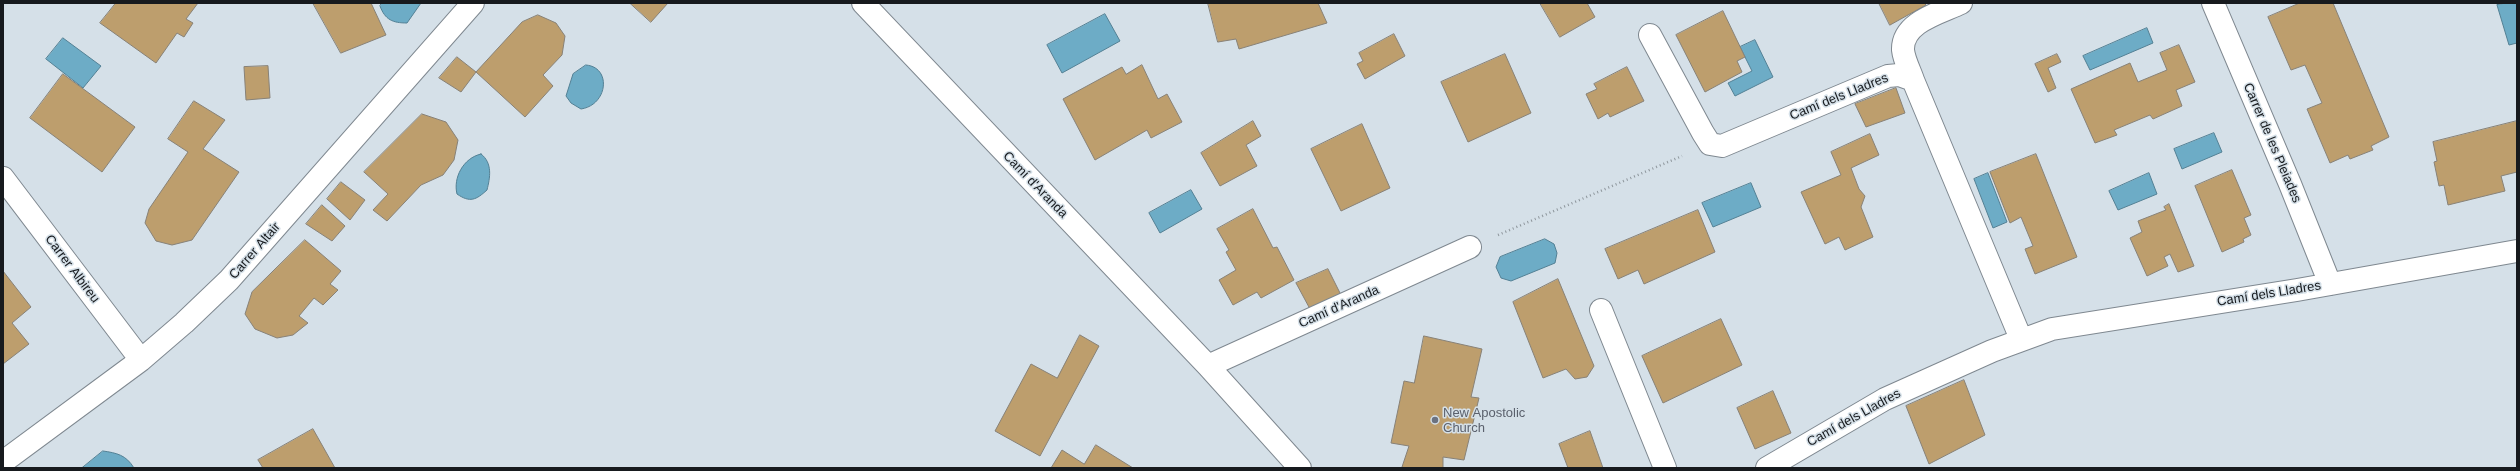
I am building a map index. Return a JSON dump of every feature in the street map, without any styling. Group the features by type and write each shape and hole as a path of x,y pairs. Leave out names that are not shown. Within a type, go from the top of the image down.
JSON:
{"street":[{"name":"Carrer Altair","path":"3,462 141,360 184,323 229,280 473,3"},
{"name":"Camí d'Aranda","path":"863,3 1208,366 1300,468"},
{"path":"1961,3 1914,26 1904,40 1903,52 1913,80 2021,339"},
{"name":"Carrer de les Pleiades","path":"2213,3 2290,184 2330,284"},
{"path":"1650,35 1710,144"},
{"name":"Camí dels Lladres","path":"1710,144 1722,146 1888,76 1899,75 1913,80"},
{"name":"Carrer Albireu","path":"3,178 141,360"},
{"name":"Camí d'Aranda","path":"1208,366 1466,249"},
{"name":"Camí dels Lladres","path":"1773,466 1885,399 2021,339 2052,329 2330,284 2517,251"},
{"path":"1601,310 1665,468"}],"path":[{"path":"1466,249 1710,144"}],"water":[{"path":"382,3 421,3 407,23 390,20 387,18 380,6"},
{"path":"2517,3 2517,43 2509,45 2497,5"},
{"path":"1105,14 1120,41 1062,73 1047,45"},
{"path":"2147,28 2153,43 2090,70 2083,56"},
{"path":"63,38 101,66 83,88 46,59"},
{"path":"1755,40 1773,77 1735,96 1728,83 1752,71 1740,47"},
{"path":"586,65 594,67 600,72 603,79 603,86 597,101 590,106 581,109 571,103 566,96 573,74"},
{"path":"2214,133 2222,152 2182,169 2174,149"},
{"path":"481,154 485,158 490,171 487,190 476,198 466,199 457,194 456,188 458,175 464,164 475,156"},
{"path":"1988,173 2007,222 1993,228 1974,179"},
{"path":"2149,173 2157,194 2118,210 2109,191"},
{"path":"1751,183 1761,207 1713,227 1702,203"},
{"path":"1191,190 1202,209 1160,233 1149,213"},
{"path":"1545,239 1554,244 1557,253 1555,263 1511,281 1501,278 1496,267 1500,257"},
{"path":"103,451 121,455 128,460 134,468 82,468"}],"building":[{"path":"116,3 198,3 186,19 193,23 184,37 177,33 156,63 100,23"},
{"path":"313,3 371,3 386,35 341,53"},
{"path":"630,3 668,3 651,22"},
{"path":"1208,3 1318,3 1327,23 1239,49 1236,39 1218,42"},
{"path":"1540,3 1587,3 1595,17 1560,37"},
{"path":"1879,3 1924,3 1926,5 1890,25"},
{"path":"2300,3 2333,3 2389,137 2371,146 2373,150 2350,159 2348,155 2330,163 2307,109 2322,103 2305,65 2291,70 2268,17"},
{"path":"1723,11 1745,57 1737,61 1742,72 1705,92 1676,35"},
{"path":"538,15 556,23 565,36 562,55 543,75 553,86 525,117 476,72 522,22"},
{"path":"1394,34 1405,56 1365,79 1357,64 1363,61 1359,53"},
{"path":"2179,45 2195,82 2176,90 2182,106 2153,119 2150,115 2114,130 2117,135 2095,143 2071,89 2130,63 2138,82 2167,70 2160,53"},
{"path":"1505,54 1531,113 1468,142 1441,82"},
{"path":"2057,54 2061,62 2048,68 2056,88 2048,92 2035,64"},
{"path":"457,57 476,72 461,92 439,78"},
{"path":"1142,65 1158,99 1167,94 1182,122 1151,138 1147,130 1095,160 1063,99 1122,67 1126,74"},
{"path":"268,66 270,98 246,100 244,67"},
{"path":"1627,67 1644,101 1610,117 1608,113 1598,119 1586,94 1597,89 1594,84"},
{"path":"63,74 135,127 102,172 30,118"},
{"path":"1896,88 1905,113 1866,127 1855,104"},
{"path":"194,101 225,120 203,149 239,172 192,240 172,245 156,241 145,223 149,209 188,152 168,139"},
{"path":"422,114 446,122 458,140 454,160 443,175 421,185 387,221 373,210 388,194 364,172"},
{"path":"1253,121 1261,136 1246,145 1257,166 1220,186 1201,153"},
{"path":"2517,121 2517,172 2501,176 2505,191 2448,205 2444,185 2439,186 2434,162 2437,161 2433,142"},
{"path":"1362,124 1390,188 1341,211 1311,149"},
{"path":"1870,134 1879,155 1851,168 1859,189 1865,196 1861,207 1873,237 1845,250 1839,237 1825,244 1801,192 1841,175 1831,152"},
{"path":"2036,154 2077,257 2035,274 2025,249 2033,246 2021,217 2010,223 1990,172"},
{"path":"2232,170 2251,215 2244,218 2251,235 2243,239 2244,242 2222,252 2195,186"},
{"path":"341,182 365,200 350,220 327,199"},
{"path":"2169,204 2194,266 2178,272 2170,254 2164,257 2168,266 2147,276 2130,238 2142,232 2138,221 2166,210 2164,207"},
{"path":"322,205 345,226 332,241 306,224"},
{"path":"1253,209 1273,248 1277,247 1294,280 1261,298 1257,292 1233,305 1219,280 1236,270 1226,252 1229,250 1217,229"},
{"path":"1698,210 1715,252 1644,284 1638,270 1618,279 1605,249"},
{"path":"305,240 341,271 330,284 338,290 323,305 314,298 299,316 308,323 293,335 277,338 255,329 245,314 252,292"},
{"path":"1328,269 1341,295 1310,309 1296,283"},
{"path":"3,271 31,307 12,323 29,344 3,364"},
{"path":"1558,279 1594,366 1587,377 1575,379 1566,369 1543,378 1513,302"},
{"path":"1721,319 1742,365 1663,403 1642,356"},
{"path":"1080,335 1099,346 1040,456 995,431 1031,364 1057,378"},
{"name":"New Apostolic Church","path":"1424,336 1482,349 1471,397 1479,398 1464,460 1443,457 1443,468 1405,468 1402,467 1409,446 1391,443 1404,381 1414,383"},
{"path":"1964,380 1985,435 1929,464 1906,406"},
{"path":"1773,391 1791,433 1755,449 1737,408"},
{"path":"313,429 335,468 263,468 258,460"},
{"path":"1590,431 1603,468 1568,468 1559,444"},
{"path":"1096,445 1133,468 1051,468 1062,450 1084,464"}],"place":[{"name":"New Apostolic Church","path":"1435,420"}]}
